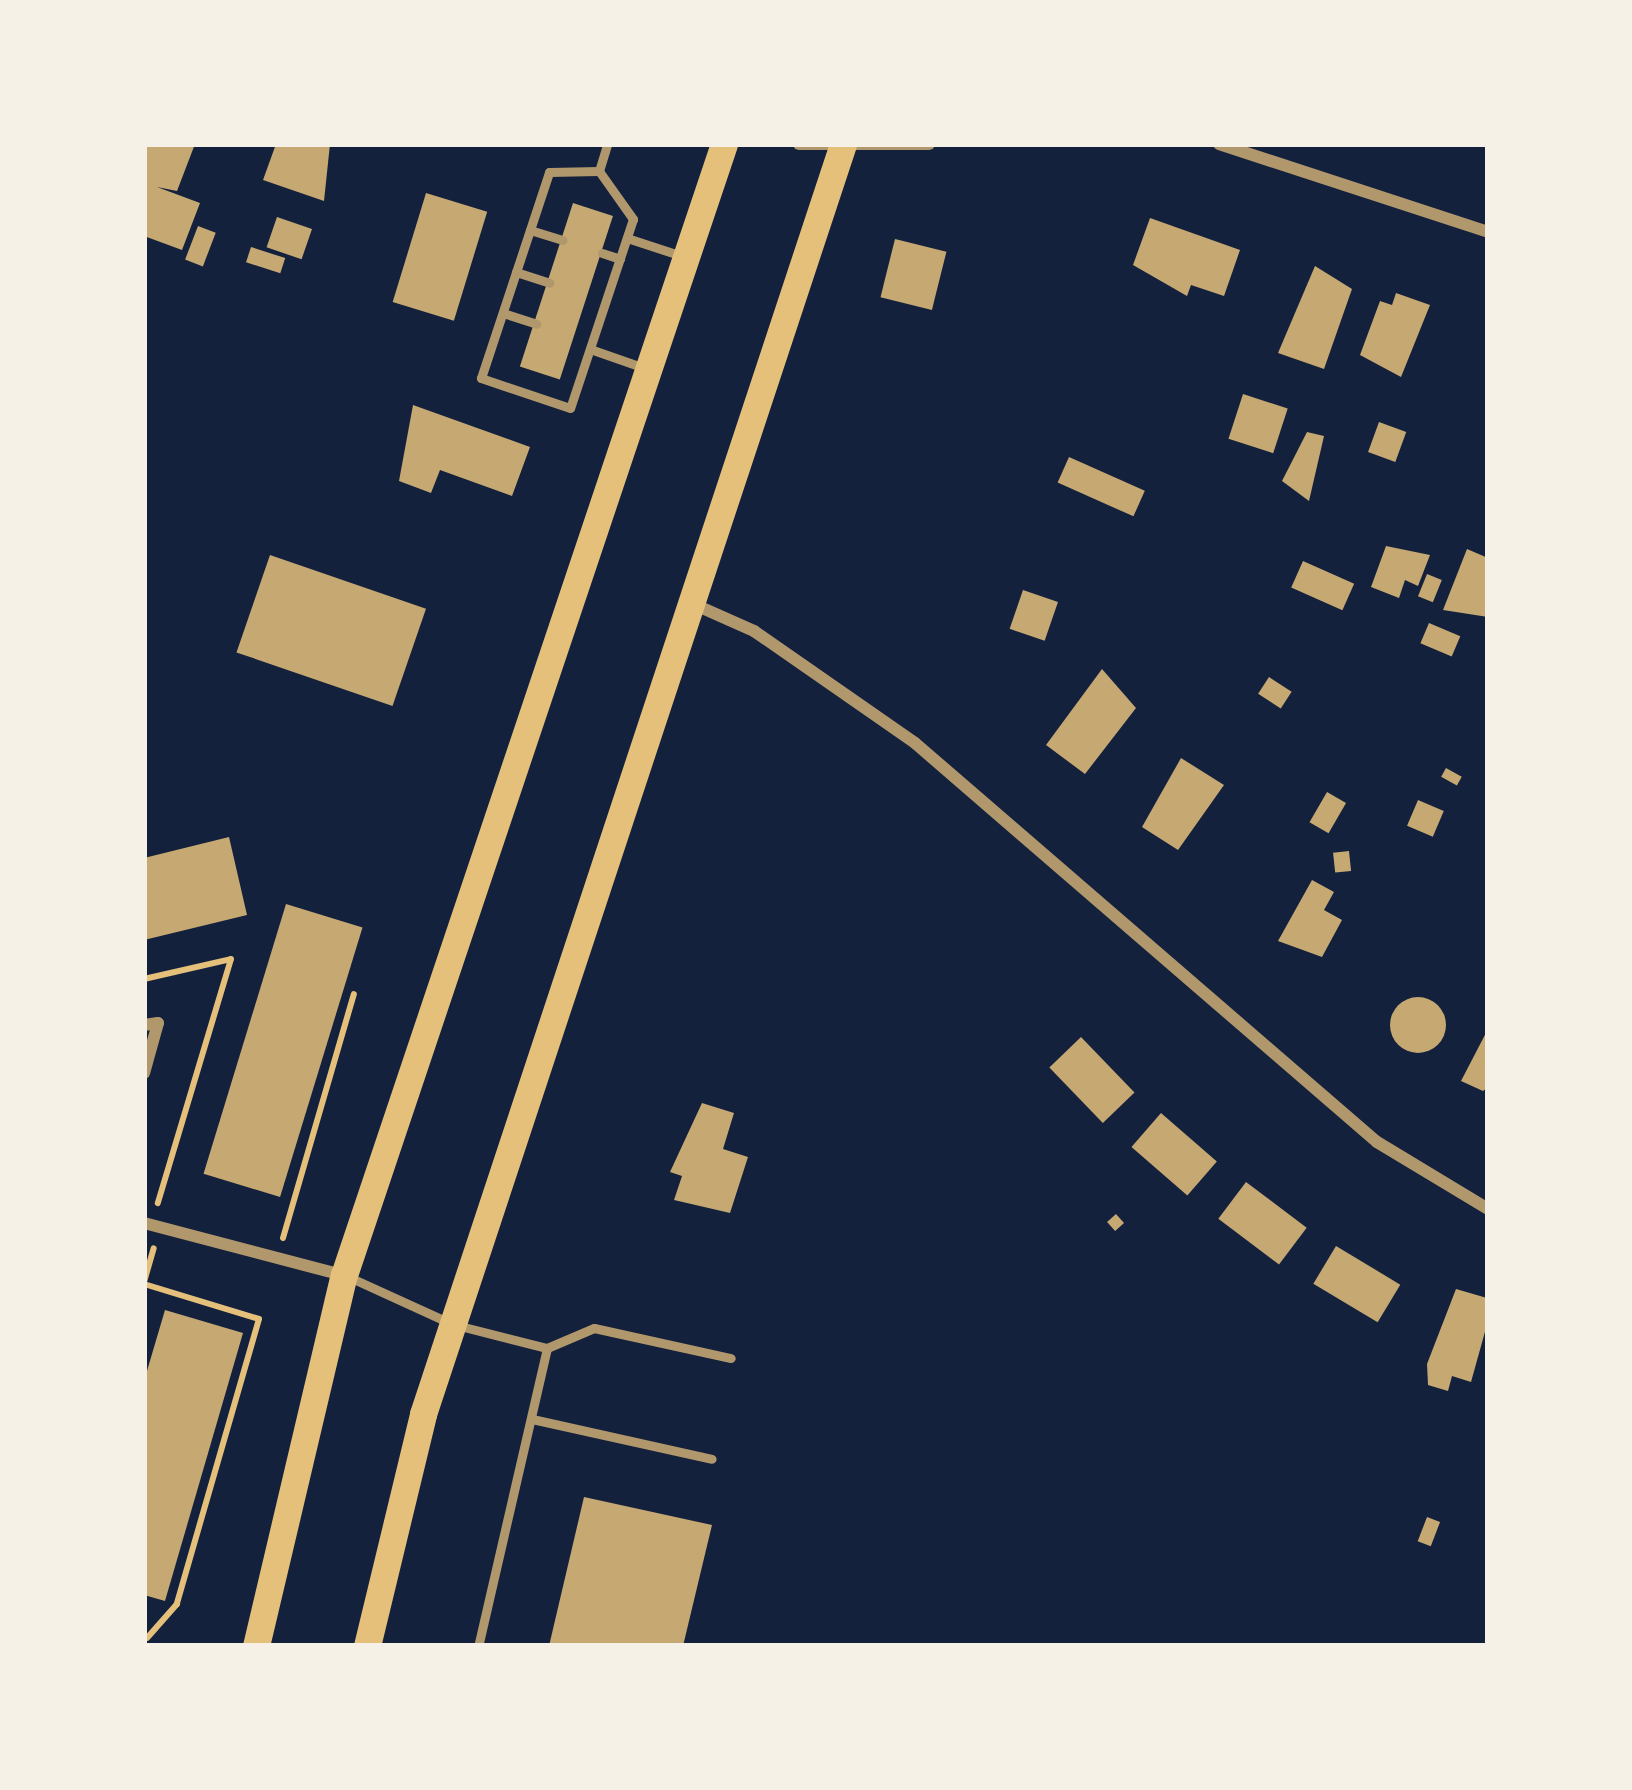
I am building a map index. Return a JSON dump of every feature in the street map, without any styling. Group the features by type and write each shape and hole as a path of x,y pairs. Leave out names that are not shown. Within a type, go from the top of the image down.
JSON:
{"main road":[{"path":"256,1646 344,1275 724,144"},
{"path":"367,1646 452,1324 842,146"}],"street":[{"path":"799,144 929,144"},
{"path":"1219,144 1488,232"},
{"path":"691,603 754,631 915,743 1377,1142 1488,1209"},
{"path":"144,1025 158,1023 144,1073"},
{"path":"152,1225 344,1275"}],"lane":[{"path":"599,171 607,144"},
{"path":"599,171 633,219 570,408 481,378 549,172 599,171"},
{"path":"530,230 562,240"},
{"path":"627,238 687,257"},
{"path":"602,253 620,259"},
{"path":"516,272 549,283"},
{"path":"588,296 606,302"},
{"path":"503,313 536,324"},
{"path":"575,337 651,370"},
{"path":"344,1275 452,1324 547,1348 594,1328 731,1358"},
{"path":"478,1646 547,1348"},
{"path":"532,1419 712,1459"}],"path":[{"path":"144,979 232,959 152,1225 144,1282 260,1319 177,1604 145,1637 156,1646"},
{"path":"278,1258 354,994"}],"building":[{"path":"144,144 195,144 177,191 157,187 200,203 182,250 144,236"},
{"path":"276,144 330,144 324,201 263,180"},
{"path":"426,193 487,212 454,321 393,302"},
{"path":"573,203 613,216 560,380 520,367"},
{"path":"277,217 312,229 302,259 267,247"},
{"path":"1150,218 1240,250 1224,296 1191,285 1187,296 1133,265"},
{"path":"198,226 216,233 203,266 185,260"},
{"path":"895,239 946,252 932,310 880,297"},
{"path":"251,247 285,258 280,273 246,262"},
{"path":"1315,266 1352,289 1324,369 1278,353"},
{"path":"1396,293 1430,305 1401,377 1360,355 1380,301 1392,305"},
{"path":"1243,394 1288,409 1273,453 1228,439"},
{"path":"413,405 530,447 512,496 440,470 431,493 399,481"},
{"path":"1379,422 1406,432 1395,462 1368,452"},
{"path":"1307,432 1324,436 1309,501 1282,481"},
{"path":"1069,457 1145,491 1133,516 1058,483"},
{"path":"1386,546 1430,555 1418,586 1405,580 1399,598 1371,587"},
{"path":"1467,549 1488,558 1488,617 1443,610"},
{"path":"270,555 426,609 392,706 236,652"},
{"path":"1303,561 1354,584 1342,610 1291,587"},
{"path":"1427,574 1442,580 1433,602 1418,596"},
{"path":"1023,590 1058,602 1045,641 1010,629"},
{"path":"1429,623 1460,636 1452,657 1420,643"},
{"path":"1102,669 1136,708 1085,774 1046,745"},
{"path":"1269,677 1292,692 1281,708 1258,694"},
{"path":"1181,758 1224,785 1178,850 1142,827"},
{"path":"1446,768 1462,777 1457,785 1441,777"},
{"path":"1327,792 1346,803 1329,833 1310,822"},
{"path":"1418,800 1444,811 1433,837 1407,826"},
{"path":"229,837 247,915 144,940 144,858"},
{"path":"1349,851 1351,871 1335,873 1333,853"},
{"path":"1312,880 1334,892 1324,910 1342,920 1322,957 1278,941"},
{"path":"286,904 363,927 280,1197 204,1174"},
{"path":"1418,997 1438,1005 1446,1025 1438,1045 1418,1053 1398,1045 1390,1025 1398,1005"},
{"path":"1488,1029 1488,1087 1483,1091 1461,1081"},
{"path":"1081,1037 1134,1092 1103,1123 1049,1068"},
{"path":"702,1103 734,1113 723,1149 748,1157 730,1213 674,1200 682,1176 670,1172"},
{"path":"1161,1113 1217,1162 1187,1196 1131,1147"},
{"path":"1246,1182 1307,1228 1279,1264 1218,1219"},
{"path":"1116,1214 1124,1223 1115,1231 1107,1222"},
{"path":"1336,1246 1400,1285 1378,1322 1313,1284"},
{"path":"1456,1289 1487,1298 1488,1321 1471,1382 1452,1376 1448,1391 1428,1385 1427,1364"},
{"path":"165,1310 243,1333 165,1601 144,1595 144,1381"},
{"path":"584,1497 712,1525 683,1646 549,1646"},
{"path":"1427,1517 1440,1522 1431,1546 1418,1541"}]}
